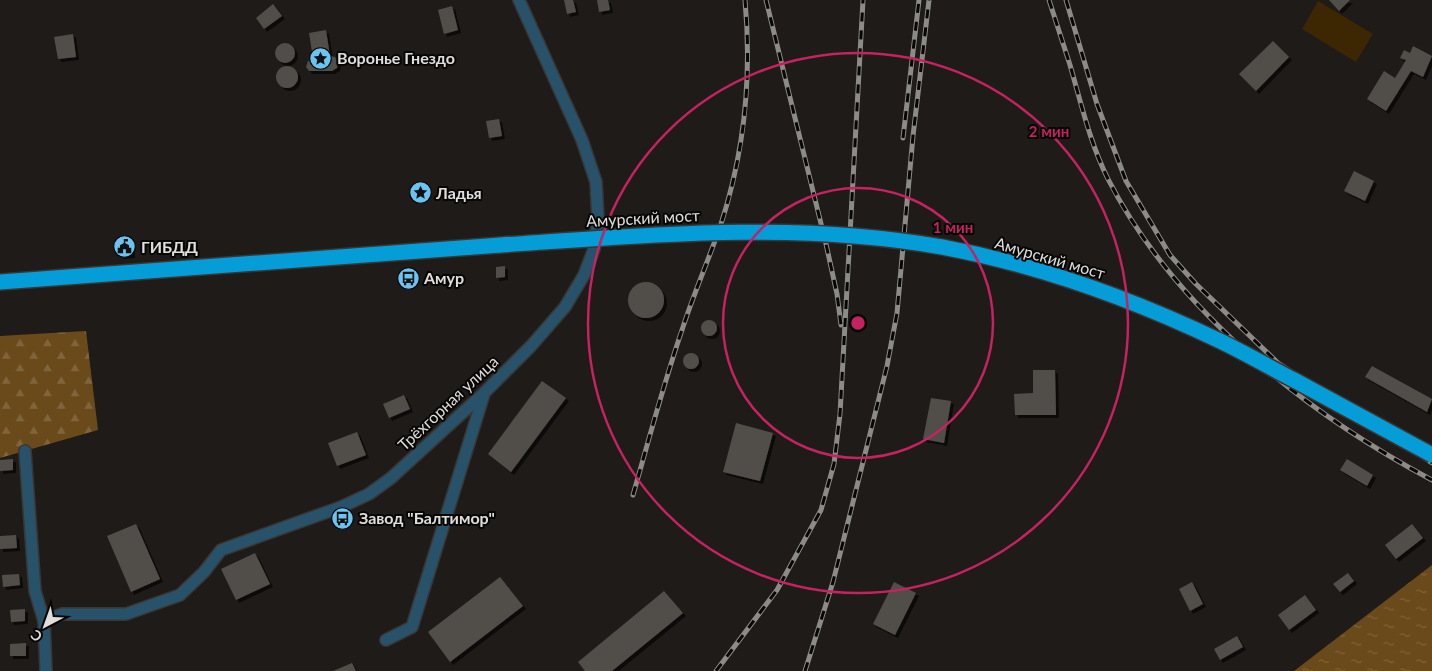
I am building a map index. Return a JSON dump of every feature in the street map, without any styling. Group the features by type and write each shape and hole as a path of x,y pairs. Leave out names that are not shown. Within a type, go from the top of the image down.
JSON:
{"highway":[{"name":"Амурский мост","path":"0,282 501,244 697,232 786,233 860,238 941,247 1076,282 1148,309 1222,342 1432,455"}],"street":[{"name":"Трёхгорная улица","path":"44,621 62,614 126,614 180,595 204,572 221,550 341,508 369,494 391,478 484,393 532,346 565,307 584,275 594,249 598,219 596,182 582,140 519,0"},
{"path":"386,640 412,627 484,393"},
{"path":"25,451 34,591 44,621 46,671"}],"green space":[{"path":"86,331 98,430 0,458 0,336"}],"shaded area":[{"path":"1318,1 1373,34 1356,62 1302,29"}],"water":[{"path":"1432,565 1432,671 1294,671"}],"building":[{"path":"564,0 573,0 576,12 567,14"},
{"path":"597,0 608,0 610,10 599,12"},
{"path":"1329,0 1350,0 1339,11"},
{"path":"273,4 282,16 264,29 256,18"},
{"path":"452,6 458,30 444,34 438,10"},
{"path":"326,30 330,56 335,57 338,62 337,68 332,71 309,71 306,67 308,61 313,58 309,33"},
{"path":"73,34 76,57 58,59 54,37"},
{"path":"1273,41 1289,57 1256,91 1239,74"},
{"path":"281,43 289,43 295,49 295,57 289,63 281,63 275,57 275,49"},
{"path":"1413,46 1432,56 1423,77 1411,71 1386,111 1367,99 1384,71 1395,78 1406,60 1400,58 1404,50 1410,53"},
{"path":"287,66 295,69 298,77 295,85 287,88 279,85 276,77 279,69"},
{"path":"499,119 502,136 489,138 486,121"},
{"path":"1354,171 1374,181 1365,201 1344,191"},
{"name":"ГИБДД","path":"131,238 132,255 120,256 119,239"},
{"path":"505,266 505,277 496,278 496,267"},
{"path":"646,282 653,283 659,287 663,293 663,307 659,313 653,317 646,318 639,317 633,313 629,307 628,300 629,293 633,287 639,283"},
{"path":"706,320 712,320 717,325 715,334 706,336 701,331 701,325"},
{"path":"691,353 699,361 691,369 683,361"},
{"path":"1372,366 1432,399 1427,412 1365,377"},
{"path":"1033,370 1055,370 1056,415 1015,415 1014,394 1033,393"},
{"path":"542,381 566,398 511,472 488,454"},
{"path":"404,395 410,409 389,418 383,404"},
{"path":"931,398 951,401 944,443 923,439"},
{"path":"736,423 773,433 760,481 723,472"},
{"path":"357,432 366,455 337,466 328,443"},
{"path":"13,459 13,470 0,471 0,460"},
{"path":"1347,459 1373,475 1367,486 1340,470"},
{"path":"136,524 160,579 131,592 107,536"},
{"path":"1412,524 1423,538 1396,559 1385,545"},
{"path":"16,535 17,548 0,549 0,536"},
{"path":"255,553 270,584 236,600 221,569"},
{"path":"1348,573 1354,581 1340,592 1333,584"},
{"path":"19,574 20,585 3,587 2,575"},
{"path":"500,577 523,606 450,662 428,632"},
{"path":"894,582 916,593 895,635 873,624"},
{"path":"1192,582 1203,604 1190,611 1179,589"},
{"path":"664,591 683,613 612,671 585,671 578,662"},
{"path":"1305,595 1316,610 1289,630 1278,615"},
{"path":"25,609 25,621 11,622 10,610"},
{"path":"1237,636 1243,647 1220,660 1214,649"},
{"path":"26,643 26,656 10,656 10,644"},
{"path":"352,663 356,671 333,671"}],"railway":[{"path":"633,495 669,369 687,314 721,224 736,169 745,113 747,85 748,57 745,0"},
{"path":"766,0 826,244 837,294 841,325"},
{"path":"716,671 777,590 821,510 834,464 840,414 863,0"},
{"path":"903,138 919,0"},
{"path":"805,671 833,582 887,366 897,313 913,136 929,0"},
{"path":"1049,0 1086,123 1108,179 1136,227 1169,272 1206,314 1291,389 1337,423 1384,453 1432,480"},
{"path":"1066,0 1097,104 1126,181 1170,255 1196,284 1278,363 1432,463"}],"place":[{"name":"Воронье Гнездо","path":"321,58"},
{"name":"Ладья","path":"420,193"},
{"name":"ГИБДД","path":"125,247"},
{"name":"Амур","path":"408,278"},
{"name":"Завод \"Балтимор\"","path":"343,518"}]}
